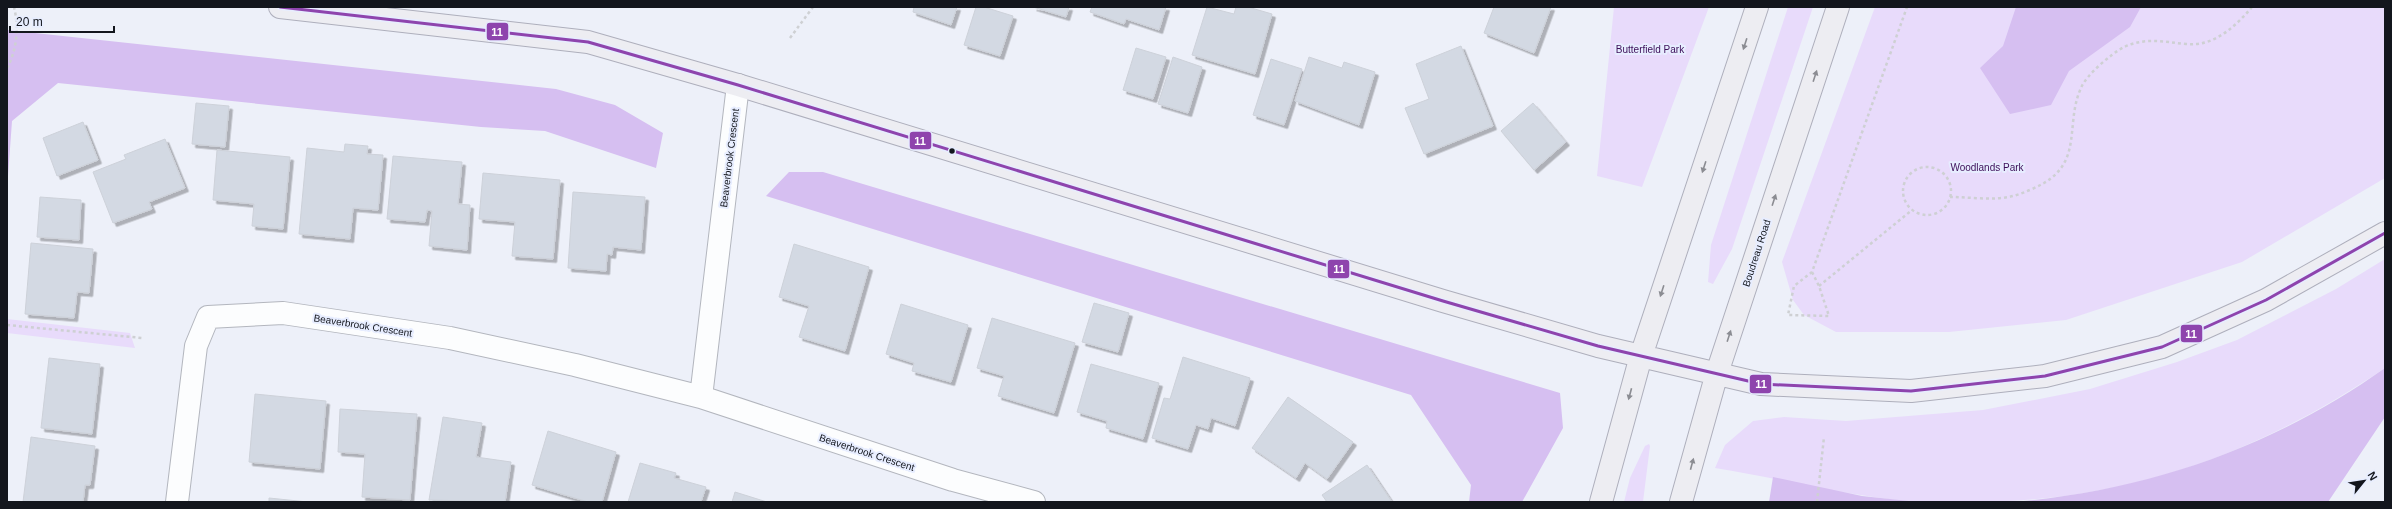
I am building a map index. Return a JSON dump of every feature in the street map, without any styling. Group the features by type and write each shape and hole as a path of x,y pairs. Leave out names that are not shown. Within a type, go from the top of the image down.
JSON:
{"main road":[{"path":"280,7 588,42 738,85 1443,301 1598,346 1761,384 1911,391 2045,376 2162,347 2266,300 2385,233"},
{"path":"1601,502 1641,356 1757,7"},
{"name":"Boudreau Road","path":"1681,502 1717,373 1838,7"}],"street":[{"name":"Beaverbrook Crescent","path":"701,397 738,85"},
{"name":"Beaverbrook Crescent","path":"177,502 196,346 208,316 283,313 450,338 575,365 701,397 953,480 1034,502"}],"path":[{"path":"7,68 13,58 18,22 14,7"},
{"path":"790,38 813,7"},
{"path":"1812,272 1819,286 1829,316 1788,315 1794,286 1812,272 1907,7"},
{"path":"1950,197 2000,198 2014,196 2057,175 2068,157 2076,104 2081,87 2101,64 2124,48 2147,40 2188,44 2205,42 2225,34 2252,7"},
{"path":"1930,167 1944,175 1951,189 1950,197 1942,210 1934,214 1919,214 1912,210 1904,197 1904,186 1909,175 1922,168 1930,167"},
{"path":"1819,286 1912,210"},
{"path":"7,325 142,338"},
{"path":"1817,502 1824,437"}],"green space":[{"name":"Butterfield Park","path":"1614,7 1709,7 1642,187 1597,176"},
{"path":"1788,7 1813,7 1732,249 1713,284 1708,282 1711,245"},
{"name":"Woodlands Park","path":"1875,7 2385,7 2385,178 2242,262 2066,320 1949,332 1836,332 1804,315 1793,300 1782,262"},
{"path":"2385,259 2385,368 2337,399 2288,426 2238,449 2188,468 2136,483 2083,493 2027,500 1922,502 1858,495 1715,468 1725,445 1753,421 1784,417 1846,421 1983,410 2090,389 2177,362 2237,340 2336,289"},
{"path":"7,319 130,333 135,348 7,333"},
{"path":"1649,444 1650,446 1643,502 1624,502 1630,478 1645,446"}],"shaded area":[{"path":"2016,7 2141,7 2130,27 2069,71 2051,105 2010,114 1980,68 2003,46"},
{"path":"7,30 556,89 615,105 663,133 656,168 545,131 481,127 58,83 12,121 7,190"},
{"path":"789,172 823,172 1560,393 1563,428 1522,502 1469,502 1471,485 1411,395 766,196"},
{"path":"2385,368 2385,417 2328,502 2013,502 2112,488 2161,476 2208,460 2254,442 2299,421 2343,396"},
{"path":"1773,477 1862,496 1918,502 1769,502"}],"building":[{"path":"914,7 957,7 951,25 913,12"},
{"path":"976,7 984,7 1013,16 1000,56 964,45"},
{"path":"1033,7 1069,7 1066,17"},
{"path":"1092,7 1166,7 1159,30 1126,19 1124,24 1090,12"},
{"path":"1207,7 1234,14 1236,7 1248,7 1272,14 1255,74 1192,55"},
{"path":"1494,7 1551,7 1534,53 1484,33"},
{"path":"1461,46 1493,126 1424,154 1405,108 1429,99 1416,64"},
{"path":"1136,48 1166,57 1153,99 1123,90"},
{"path":"1173,57 1202,67 1188,113 1158,104"},
{"path":"1309,57 1342,68 1344,62 1375,72 1359,125 1295,101"},
{"path":"1271,59 1302,69 1284,125 1253,115"},
{"path":"196,103 229,106 225,147 192,144"},
{"path":"1533,103 1566,142 1534,170 1501,131"},
{"path":"83,122 98,160 57,176 43,138"},
{"path":"165,139 185,188 149,202 152,209 113,223 93,172 126,159 124,155"},
{"path":"345,144 368,146 367,154 383,155 378,210 353,208 350,239 299,234 307,148 344,152"},
{"path":"217,150 290,157 283,229 252,226 254,204 213,200"},
{"path":"393,156 462,162 458,204 470,205 467,250 429,246 432,211 427,210 425,222 387,219"},
{"path":"483,173 560,180 553,259 512,256 515,222 479,219"},
{"path":"573,192 645,197 641,250 613,247 612,255 607,254 606,271 568,268"},
{"path":"40,197 81,200 79,240 37,237"},
{"path":"31,243 93,249 89,293 77,292 74,318 25,314"},
{"path":"794,244 869,267 845,351 799,337 809,306 779,297"},
{"path":"1094,303 1129,313 1118,352 1082,342"},
{"path":"901,304 968,325 951,382 912,371 914,363 886,354"},
{"path":"992,318 1075,343 1054,413 998,396 1004,376 977,368"},
{"path":"1183,357 1250,378 1235,426 1211,418 1208,429 1196,425 1188,449 1152,438 1164,398 1170,399"},
{"path":"49,358 100,364 92,434 41,428"},
{"path":"1091,364 1159,383 1143,439 1106,428 1107,421 1077,412"},
{"path":"255,394 326,401 320,469 249,462"},
{"path":"1288,397 1353,442 1327,479 1305,463 1296,478 1252,448"},
{"path":"340,409 417,414 410,500 362,497 365,454 338,452"},
{"path":"443,417 482,423 476,457 511,462 505,502 429,500"},
{"path":"548,431 616,452 602,502 588,502 532,485"},
{"path":"31,437 95,446 90,485 85,485 83,502 23,502"},
{"path":"640,463 676,473 674,478 706,487 701,502 628,502"},
{"path":"1367,465 1392,502 1327,502 1322,495"},
{"path":"735,492 767,502 732,502"},
{"path":"269,498 308,502 269,502"}],"transit line":[{"name":"11","path":"280,7 588,42 738,85 1443,301 1598,346 1761,384 1911,391 2045,376 2162,347 2266,300 2385,233"}]}
